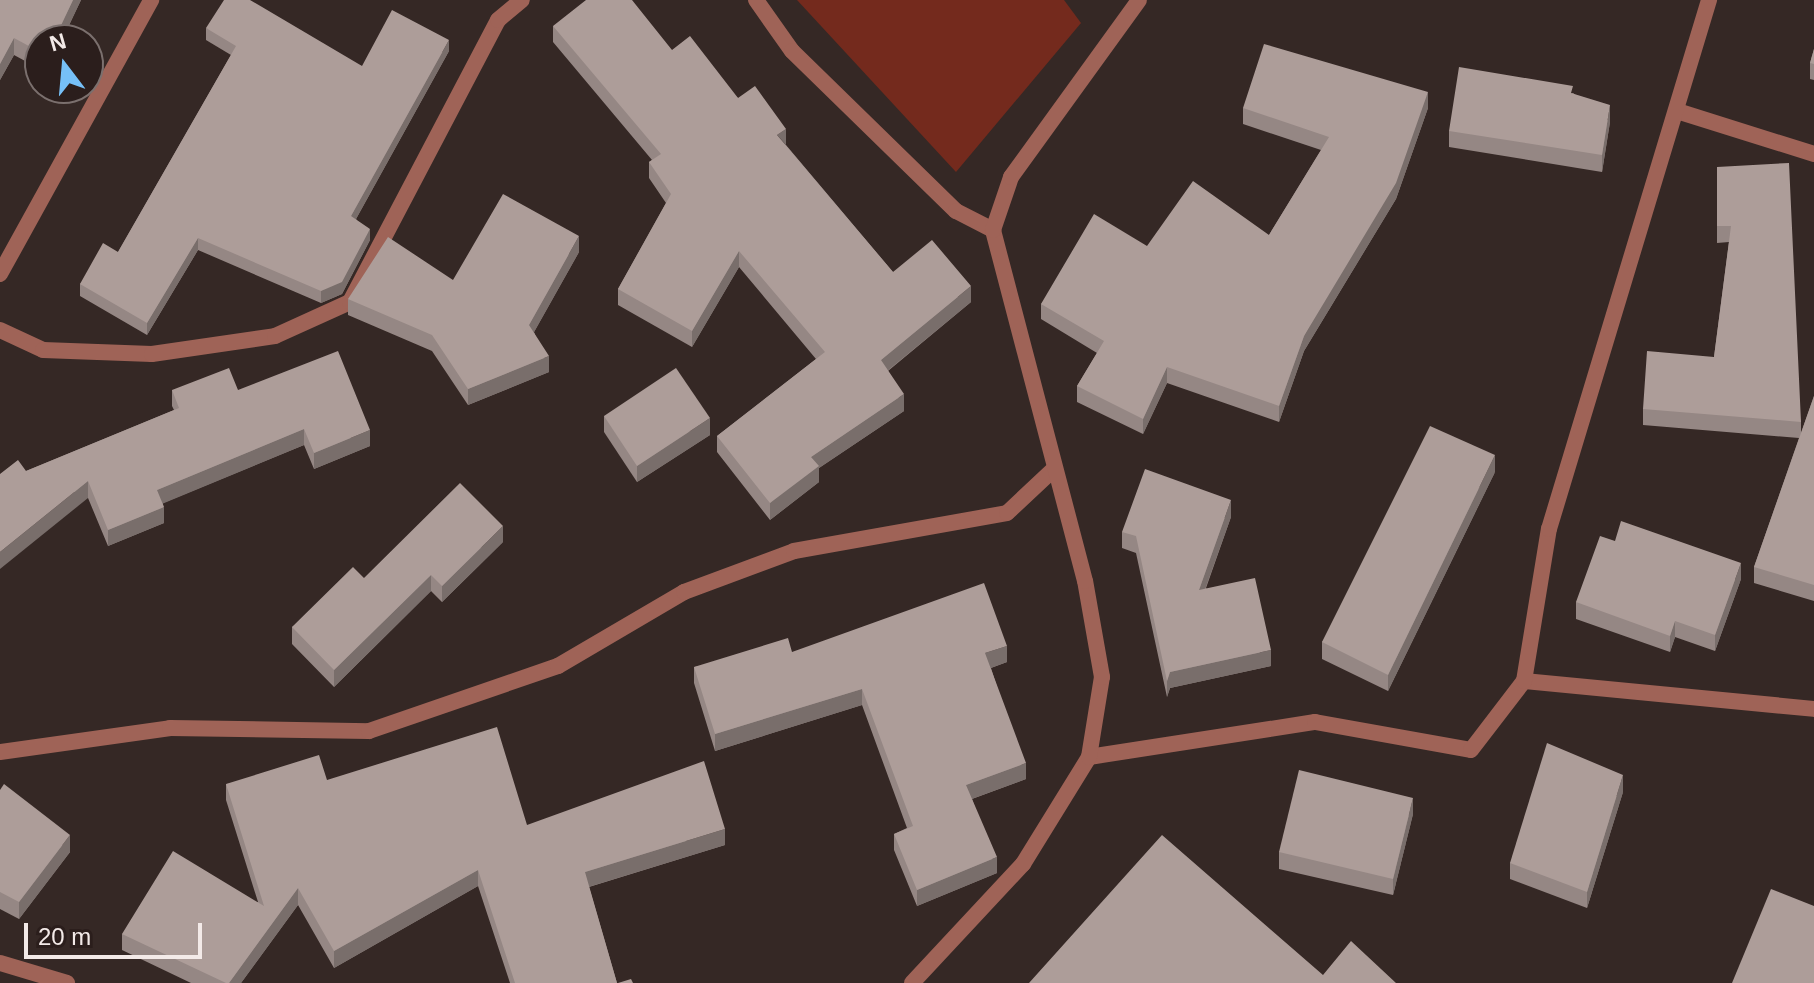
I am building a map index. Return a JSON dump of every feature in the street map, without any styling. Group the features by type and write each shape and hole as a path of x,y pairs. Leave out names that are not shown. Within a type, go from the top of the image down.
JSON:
{"street":[{"path":"0,274 151,0"},
{"path":"0,330 43,350 152,354 275,336 350,302 498,20 522,0"},
{"path":"756,0 792,51 945,201 993,230"},
{"path":"912,983 1023,864 1089,757 1102,677 1085,581 1053,470 993,230 1011,177 1139,0"},
{"path":"1089,757 1315,722 1471,750 1524,681 1549,529 1709,0"},
{"path":"1677,111 1814,154"},
{"path":"0,752 170,728 369,731 558,666 684,592 794,551 1007,513 1053,470"},
{"path":"1524,681 1814,709"},
{"path":"0,963 67,983"}],"shaded area":[{"path":"797,0 1064,0 1081,23 956,172"}],"building":[{"path":"0,0 73,0 62,24 24,24 24,43 14,38 0,64"},
{"path":"224,0 250,0 362,66 392,10 449,40 351,216 370,229 342,282 321,291 198,238 147,323 80,284 103,243 118,252 236,46 206,28"},
{"path":"586,0 632,0 672,50 690,36 738,98 755,86 786,129 777,135 893,272 932,240 971,286 881,360 904,394 811,457 819,466 770,503 717,436 825,352 739,251 692,331 618,289 671,194 649,162 661,154 553,26"},
{"path":"1264,44 1428,92 1396,183 1304,336 1279,406 1167,367 1143,419 1077,386 1104,341 1041,304 1094,214 1147,246 1193,181 1269,235 1329,137 1243,108"},
{"path":"1459,67 1573,86 1571,93 1610,105 1602,155 1449,131"},
{"path":"1789,163 1801,422 1643,409 1647,351 1714,357 1731,226 1717,226 1717,167"},
{"path":"503,194 579,236 529,325 549,356 468,389 432,335 348,299 388,237 453,280"},
{"path":"338,351 370,430 314,453 304,429 157,490 164,507 108,530 88,481 0,552 0,474 18,460 26,471 179,408 172,390 229,368 238,390"},
{"path":"676,368 710,418 637,466 604,416"},
{"path":"1814,396 1814,585 1754,567"},
{"path":"1430,426 1495,455 1388,675 1322,642"},
{"path":"1145,469 1231,500 1199,590 1255,578 1271,650 1170,672 1167,681 1136,536 1122,532"},
{"path":"460,483 503,526 442,586 431,575 334,670 292,627 353,567 364,578"},
{"path":"1621,521 1741,563 1715,635 1675,621 1670,636 1576,602 1600,536 1615,541"},
{"path":"984,583 1007,646 985,653 1026,763 966,785 997,857 917,890 894,834 913,826 862,689 715,734 694,667 788,638 792,652"},
{"path":"497,727 527,825 704,761 725,829 585,872 617,983 515,983 478,870 334,951 298,888 229,983 122,934 173,851 264,906 226,784 319,755 327,780"},
{"path":"1547,743 1623,775 1587,892 1510,863"},
{"path":"1299,770 1413,798 1393,879 1279,852"},
{"path":"4,784 70,835 19,902 0,892 0,790"},
{"path":"1162,835 1323,975 1351,941 1396,983 1029,983"},
{"path":"1771,889 1814,906 1814,983 1732,983"}]}
